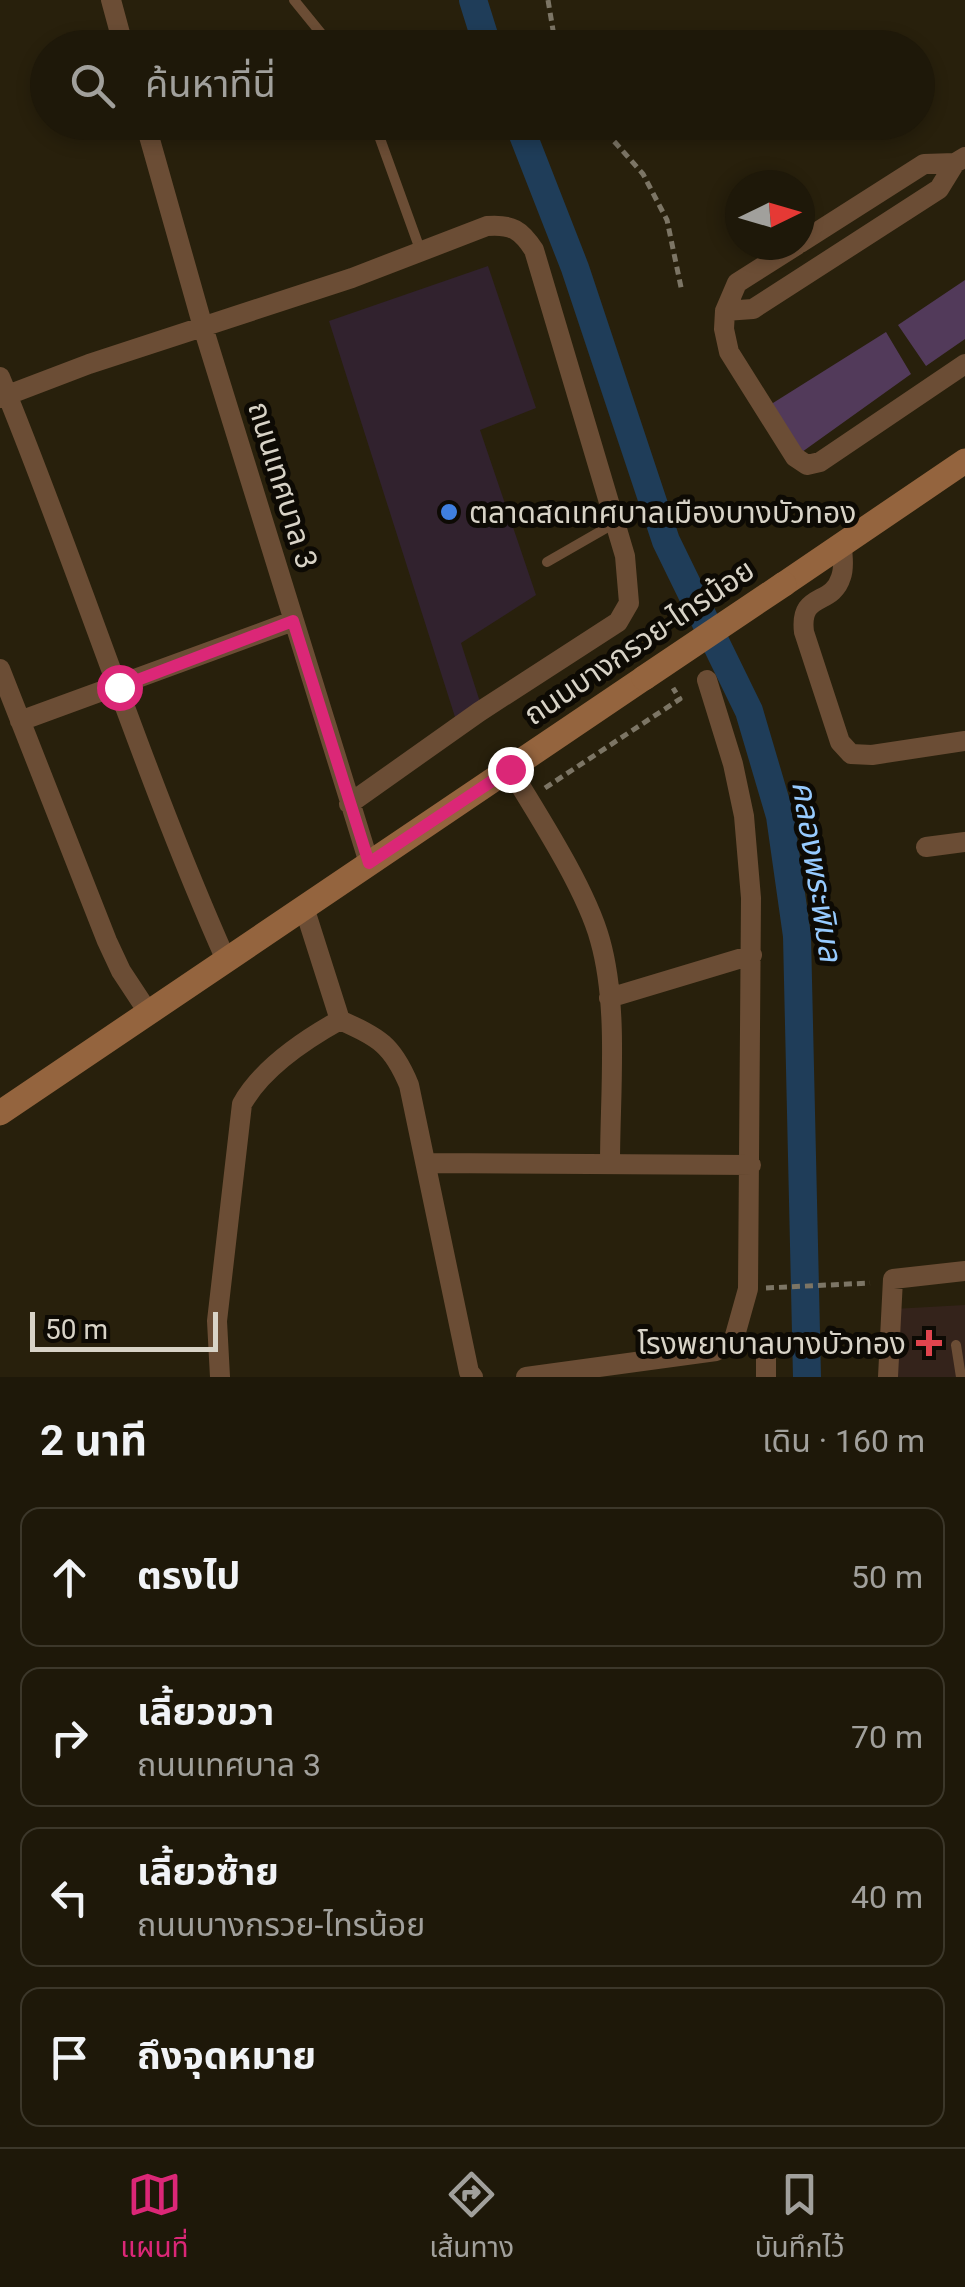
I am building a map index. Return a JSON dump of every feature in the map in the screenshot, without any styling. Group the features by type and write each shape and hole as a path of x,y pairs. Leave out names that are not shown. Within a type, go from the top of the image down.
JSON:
{"main road":[{"name":"ถนนบางกรวย-ไทรน้อย","path":"0,1113 965,461"}],"street":[{"path":"111,0 119,30"},
{"name":"ถนนเทศบาล 3","path":"153,140 203,326 369,863"},
{"path":"815,233 924,164 960,160"},
{"path":"725,311 753,309 939,189 960,160"},
{"path":"226,960 52,504 2,390 352,278 488,226 508,224 523,233 534,250 615,522 629,582 628,603 618,622 479,712 348,804"},
{"path":"823,228 840,252"},
{"path":"773,260 737,283 725,311 724,340 796,457 807,465 820,462 965,364"},
{"path":"842,545 842,576 836,588 808,606 802,615 840,742 851,754 872,756 965,741"},
{"path":"20,721 293,621"},
{"path":"0,669 107,941 148,1012"},
{"path":"526,1377 716,1351 734,1339 748,1288 752,954 744,816 733,764 707,680"},
{"path":"510,769 588,907 600,940 609,998 610,1163"},
{"path":"926,847 965,842"},
{"path":"304,907 340,1020 380,1038 398,1057 409,1085 473,1377"},
{"path":"609,998 752,954"},
{"path":"220,1377 218,1321 242,1104 250,1090 306,1039 340,1020"},
{"path":"428,1163 750,1165"},
{"path":"888,1377 892,1279 965,1272"}],"lane":[{"path":"294,0 318,30"},
{"path":"381,140 421,252"},
{"path":"548,562 615,522"},
{"path":"956,1345 960,1377"}],"path":[{"path":"548,0 553,30"},
{"path":"613,140 644,174 667,220 682,292"},
{"path":"764,1288 858,1286"}],"shaded area":[{"name":"ตลาดสดเทศบาลเมืองบางบัวทอง","path":"488,266 536,408 480,430 536,595 461,643 480,702 455,717 329,321"},
{"name":"โรงพยาบาลบางบัวทอง","path":"965,1305 965,1377 893,1377 893,1309"}],"building":[{"path":"965,280 965,339 926,366 898,325"},
{"path":"886,332 911,374 795,457 765,408"}],"waterway":[{"name":"คลองพระพิมล","path":"473,0 482,30"},
{"name":"คลองพระพิมล","path":"525,140 575,268 666,541 749,711 780,816 797,936 807,1377"}],"place":[{"name":"ตลาดสดเทศบาลเมืองบางบัวทอง","path":"449,512"},
{"name":"โรงพยาบาลบางบัวทอง","path":"929,1343"}],"route":[{"path":"119,687 293,621 369,863 510,769"}]}
